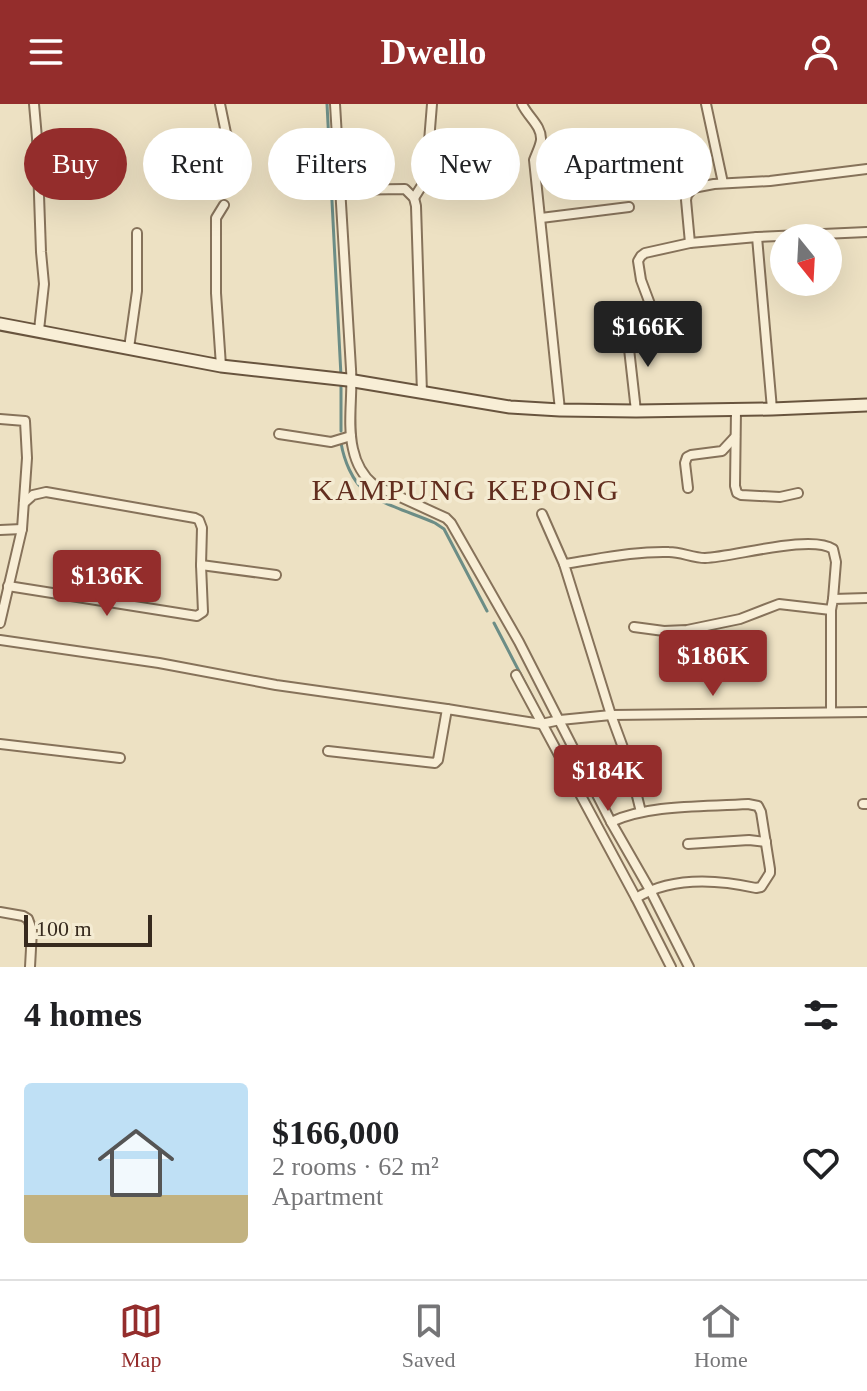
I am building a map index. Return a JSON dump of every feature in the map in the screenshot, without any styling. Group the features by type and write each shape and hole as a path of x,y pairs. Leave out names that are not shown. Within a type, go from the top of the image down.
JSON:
{"main road":[{"path":"0,324 221,366 350,381 510,407 636,411 867,405"}],"street":[{"path":"34,104 44,284 39,330"},
{"path":"220,104 225,128"},
{"path":"335,104 336,128"},
{"path":"430,128 432,104"},
{"path":"522,104 539,128 541,137 534,160 560,410"},
{"path":"706,104 723,183"},
{"path":"690,243 686,207 687,195 693,188 867,169"},
{"path":"341,200 351,436 358,464 364,477 374,485 449,521 519,642 689,967"},
{"path":"414,200 418,232 422,393"},
{"path":"221,366 216,293 216,218 224,205"},
{"path":"541,218 629,207"},
{"path":"656,346 650,304 641,280 639,259 645,253 690,243 867,232"},
{"path":"129,348 137,291 137,233"},
{"path":"757,237 772,409"},
{"path":"627,331 636,411"},
{"path":"736,410 737,493 771,498 798,493"},
{"path":"0,419 25,421 27,458 22,529 0,623"},
{"path":"279,434 331,442 351,436"},
{"path":"688,488 687,457 722,451 736,437"},
{"path":"8,586 197,616 203,612 202,528 199,520 46,492 33,495 24,503"},
{"path":"542,514 564,564 629,764 641,812"},
{"path":"0,530 22,529"},
{"path":"564,564 641,553 671,552 706,558 782,547 826,545 833,549 836,562 831,610 831,711"},
{"path":"201,565 276,575"},
{"path":"833,599 867,598"},
{"path":"634,627 687,630 740,619 779,604 831,610"},
{"path":"0,640 159,663 276,685 543,723 611,715 867,712"},
{"path":"516,675 671,967"},
{"path":"328,751 435,763 447,709"},
{"path":"0,744 120,758"},
{"path":"611,822 641,812 754,804 761,812 770,873 761,887 701,881 668,884 637,898"},
{"path":"688,844 749,840 766,842"},
{"path":"0,912 28,919 32,930 30,967"}],"waterway":[{"path":"327,104 341,376"},
{"path":"341,383 341,431"},
{"path":"341,443 349,470 366,492 444,529 487,611"},
{"path":"494,623 535,702"}],"district":[{"name":"KAMPUNG KEPONG","path":"466,490"}]}
